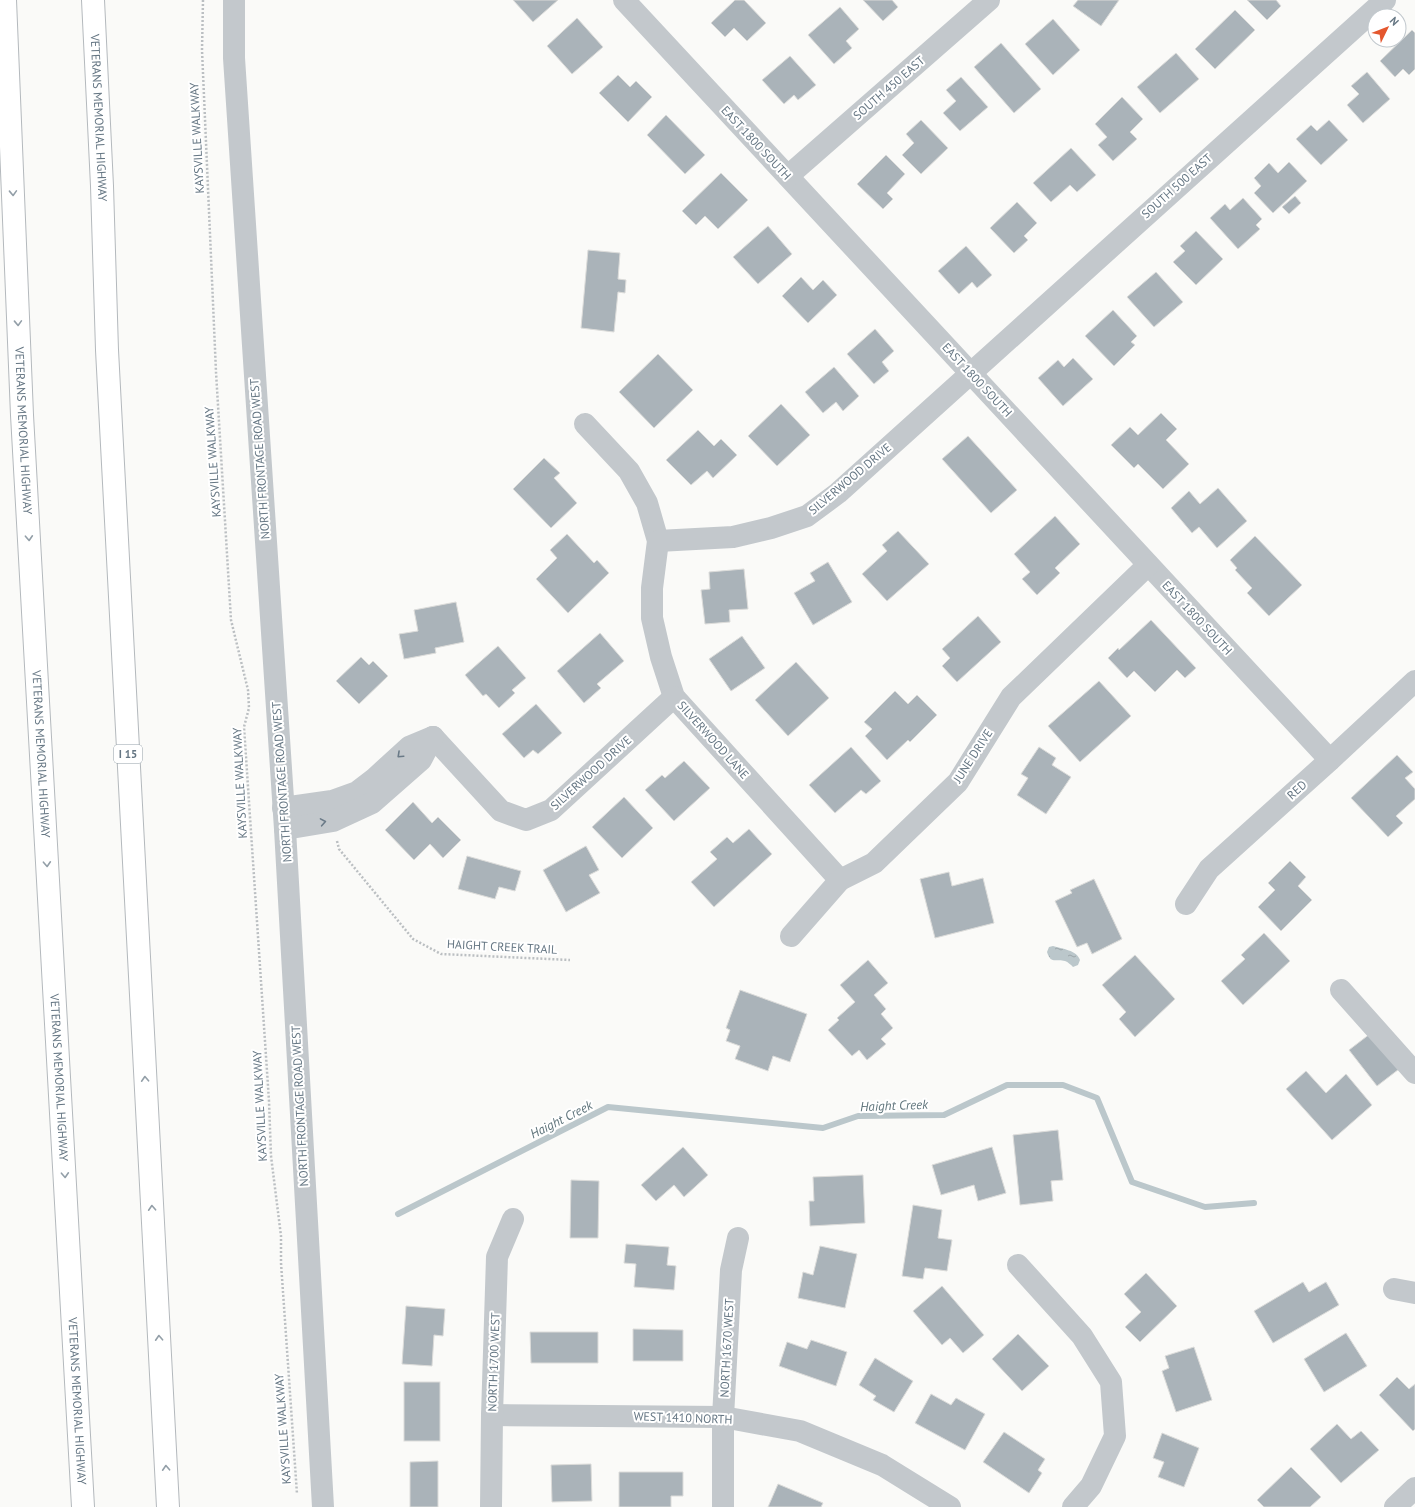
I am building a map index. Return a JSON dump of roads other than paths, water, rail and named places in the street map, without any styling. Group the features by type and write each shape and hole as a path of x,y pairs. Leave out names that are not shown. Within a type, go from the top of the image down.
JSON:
{"highway":[{"name":"VETERANS MEMORIAL HIGHWAY","path":"5,0 22,415 84,1507"},
{"name":"VETERANS MEMORIAL HIGHWAY","path":"93,0 102,186 107,350 168,1507"},
{"path":"0,57 11,165"}],"street":[{"name":"NORTH FRONTAGE ROAD WEST","path":"234,0 234,58 285,829 323,1507"},
{"name":"EAST 1800 SOUTH","path":"624,0 1330,760"},
{"name":"SOUTH 450 EAST","path":"788,176 989,0"},
{"name":"SOUTH 500 EAST","path":"970,373 1385,0"},
{"name":"SILVERWOOD DRIVE","path":"658,541 733,537 771,528 807,516 838,493 970,373"},
{"name":"SILVERWOOD LANE","path":"586,424 629,471 647,503 658,541 652,588 652,618 661,657 674,697 840,880"},
{"name":"JUNE DRIVE","path":"791,936 840,880 874,863 958,782 1011,697 1148,565"},
{"name":"RED","path":"1186,904 1209,869 1415,681"},
{"name":"SILVERWOOD DRIVE","path":"433,737 501,812 526,820 551,810 674,697"},
{"path":"283,808 332,801 357,792 374,779 409,747 433,737"},
{"path":"285,829 333,820 372,803 421,760 433,737"},
{"path":"1341,990 1415,1073"},
{"name":"NORTH 1700 WEST","path":"491,1507 492,1415 497,1258 513,1219"},
{"name":"NORTH 1670 WEST","path":"723,1507 723,1417 731,1270 738,1238"},
{"path":"1018,1265 1082,1336 1111,1382 1115,1436 1091,1486 1073,1507"},
{"path":"1394,1289 1415,1293"},
{"name":"WEST 1410 NORTH","path":"492,1415 723,1417 800,1431 882,1465 950,1507"},
{"path":"1395,1507 1415,1488"}],"water":[{"path":"1053,946 1069,950 1076,954 1080,960 1078,965 1073,967 1062,960 1052,960 1047,952 1049,947"}],"waterway":[{"name":"Haight Creek","path":"398,1214 608,1107 823,1128 858,1116 944,1115 1007,1085 1063,1085 1097,1098 1132,1182 1205,1207 1254,1203"}]}
